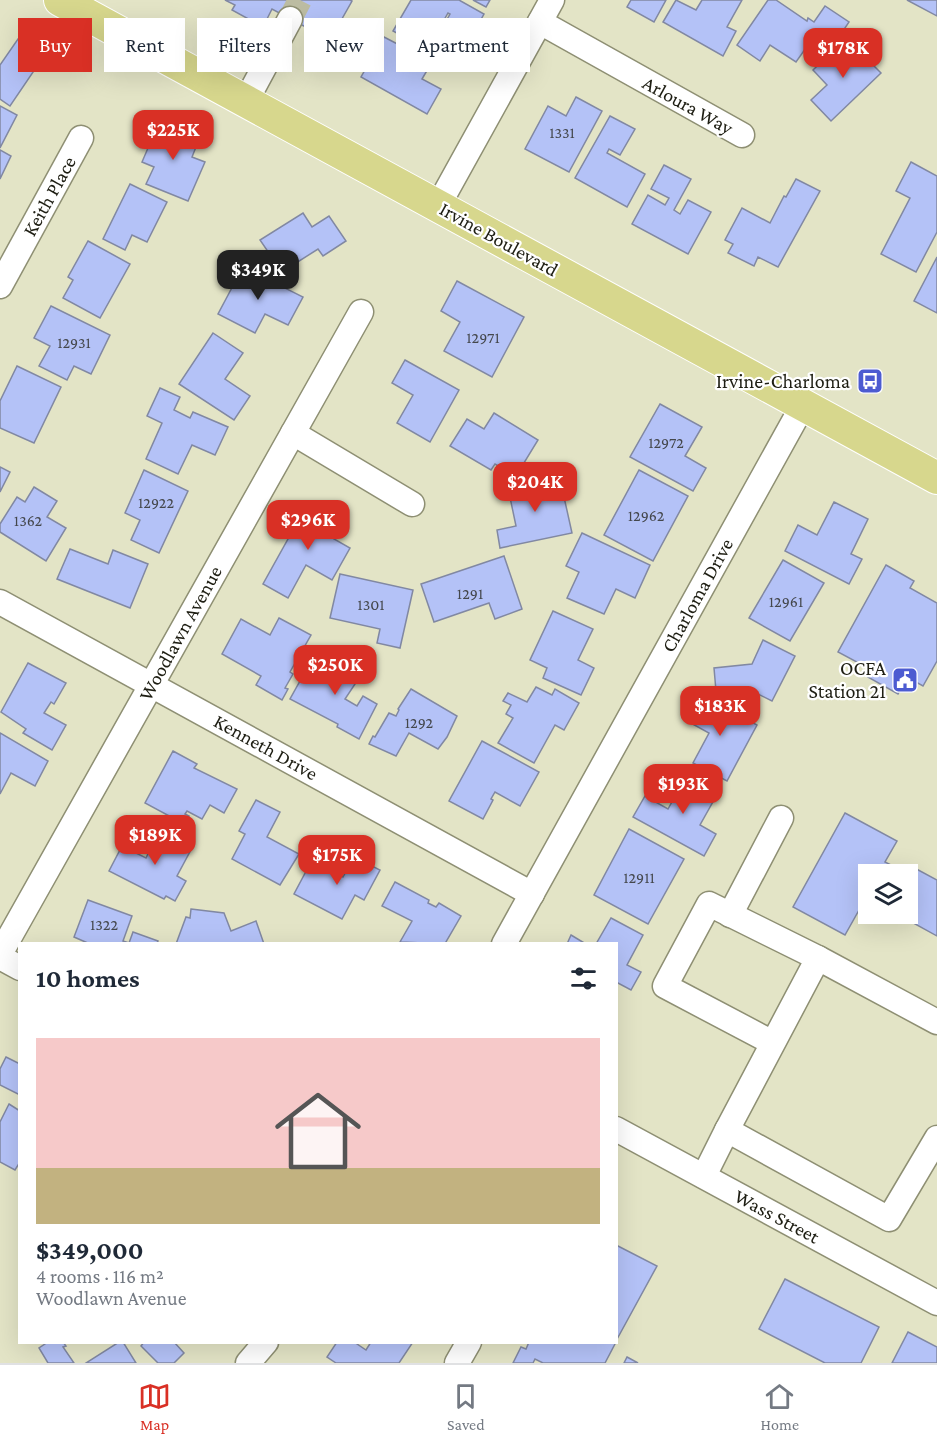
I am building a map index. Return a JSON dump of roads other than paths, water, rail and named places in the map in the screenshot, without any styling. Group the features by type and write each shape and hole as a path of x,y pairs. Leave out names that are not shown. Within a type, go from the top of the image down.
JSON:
{"main road":[{"name":"Irvine Boulevard","path":"60,0 937,478"}],"street":[{"path":"438,206 552,0"},
{"name":"Arloura Way","path":"540,22 742,135"},
{"path":"246,101 262,72"},
{"name":"Keith Place","path":"0,286 81,138"},
{"name":"Woodlawn Avenue","path":"0,955 361,312"},
{"name":"Charloma Drive","path":"505,942 803,405"},
{"path":"293,434 412,504"},
{"name":"Kenneth Drive","path":"0,602 532,894"},
{"path":"730,915 781,818"},
{"path":"773,1043 666,986 709,904 818,958 937,1022"},
{"path":"0,955 18,967"},
{"path":"704,1176 818,958"},
{"name":"Wass Street","path":"618,1130 937,1303"},
{"path":"727,1130 888,1219 937,1138"},
{"path":"248,1363 264,1344"},
{"path":"458,1363 468,1344"}],"tunnel":[{"path":"291,18 300,0"}],"place":[{"name":"Irvine-Charloma","path":"870,381"},
{"name":"OCFA Station 21","path":"905,680"}]}
